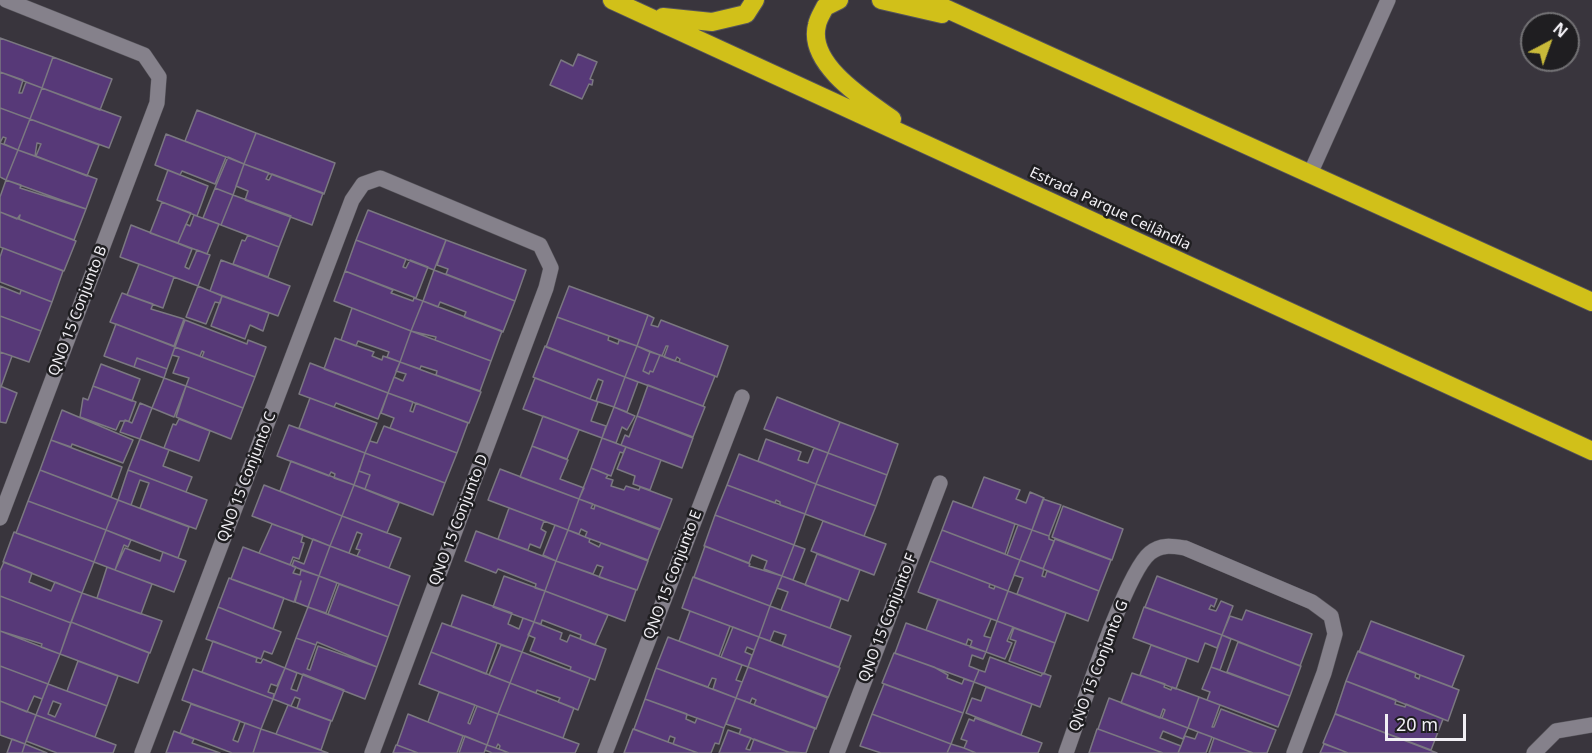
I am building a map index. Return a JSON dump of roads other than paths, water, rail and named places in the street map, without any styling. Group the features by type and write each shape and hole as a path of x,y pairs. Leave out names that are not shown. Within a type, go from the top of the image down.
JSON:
{"highway":[{"name":"Estrada Parque Ceilândia","path":"612,0 1592,451"},
{"path":"646,15 712,22 746,14 755,0"},
{"path":"839,0 825,7 816,26 822,57 848,87 926,144"},
{"path":"881,0 973,21"},
{"path":"927,0 1592,302"}],"street":[{"name":"QNO 15 Conjunto B","path":"0,518 157,103 159,78 144,55 6,0"},
{"path":"1310,174 1388,0"},
{"name":"QNO 15 Conjunto D","path":"352,200 363,184 380,178 540,245 551,268 546,288 372,753"},
{"name":"QNO 15 Conjunto C","path":"142,753 352,200"},
{"name":"QNO 15 Conjunto E","path":"605,753 742,397"},
{"name":"QNO 15 Conjunto F","path":"837,753 940,483"},
{"name":"QNO 15 Conjunto G","path":"1066,753 1132,580 1149,554 1164,545 1185,548 1312,602 1331,616 1335,634 1324,673 1294,753"},
{"path":"1534,753 1556,731 1592,725"}]}
